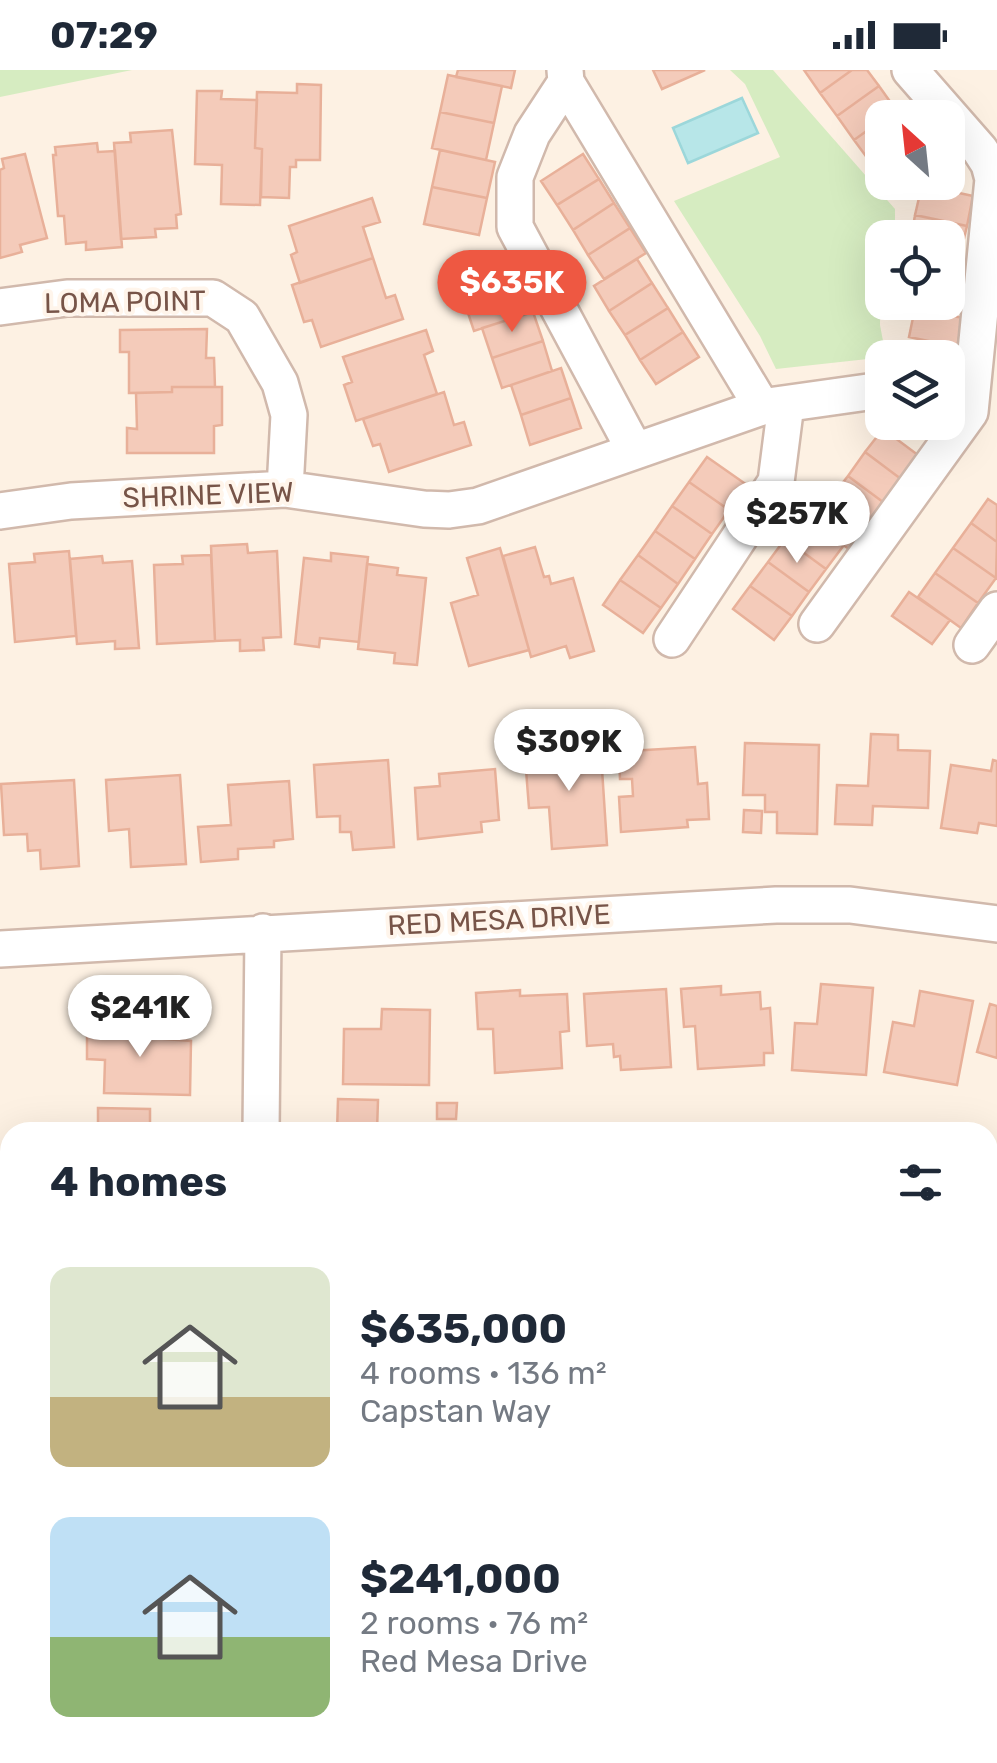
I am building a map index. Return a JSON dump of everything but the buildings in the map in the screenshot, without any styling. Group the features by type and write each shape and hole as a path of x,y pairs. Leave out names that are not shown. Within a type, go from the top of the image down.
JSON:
{"street":[{"path":"817,624 971,413 993,180 990,164 980,150 910,70"},
{"path":"634,449 515,228 515,176 532,134 566,76 774,405 776,482 672,639"},
{"name":"LOMA POINT","path":"0,308 67,298 213,298 229,305 242,317 280,383 289,415 285,488"},
{"name":"SHRINE VIEW","path":"0,512 71,500 285,488 449,510 478,506 634,449 774,405 865,392"},
{"path":"972,645 997,610"},
{"name":"RED MESA DRIVE","path":"0,949 776,905 850,905 997,924"},
{"path":"261,1122 263,932"}],"green space":[{"path":"0,70 132,70 0,97"},
{"path":"730,70 773,70 865,175 865,200 887,200 895,209 895,220 865,220 865,320 880,320 883,340 865,340 865,359 776,369 760,336 674,201 780,157 745,84"}],"water":[{"path":"742,98 758,133 688,163 673,128"}]}
